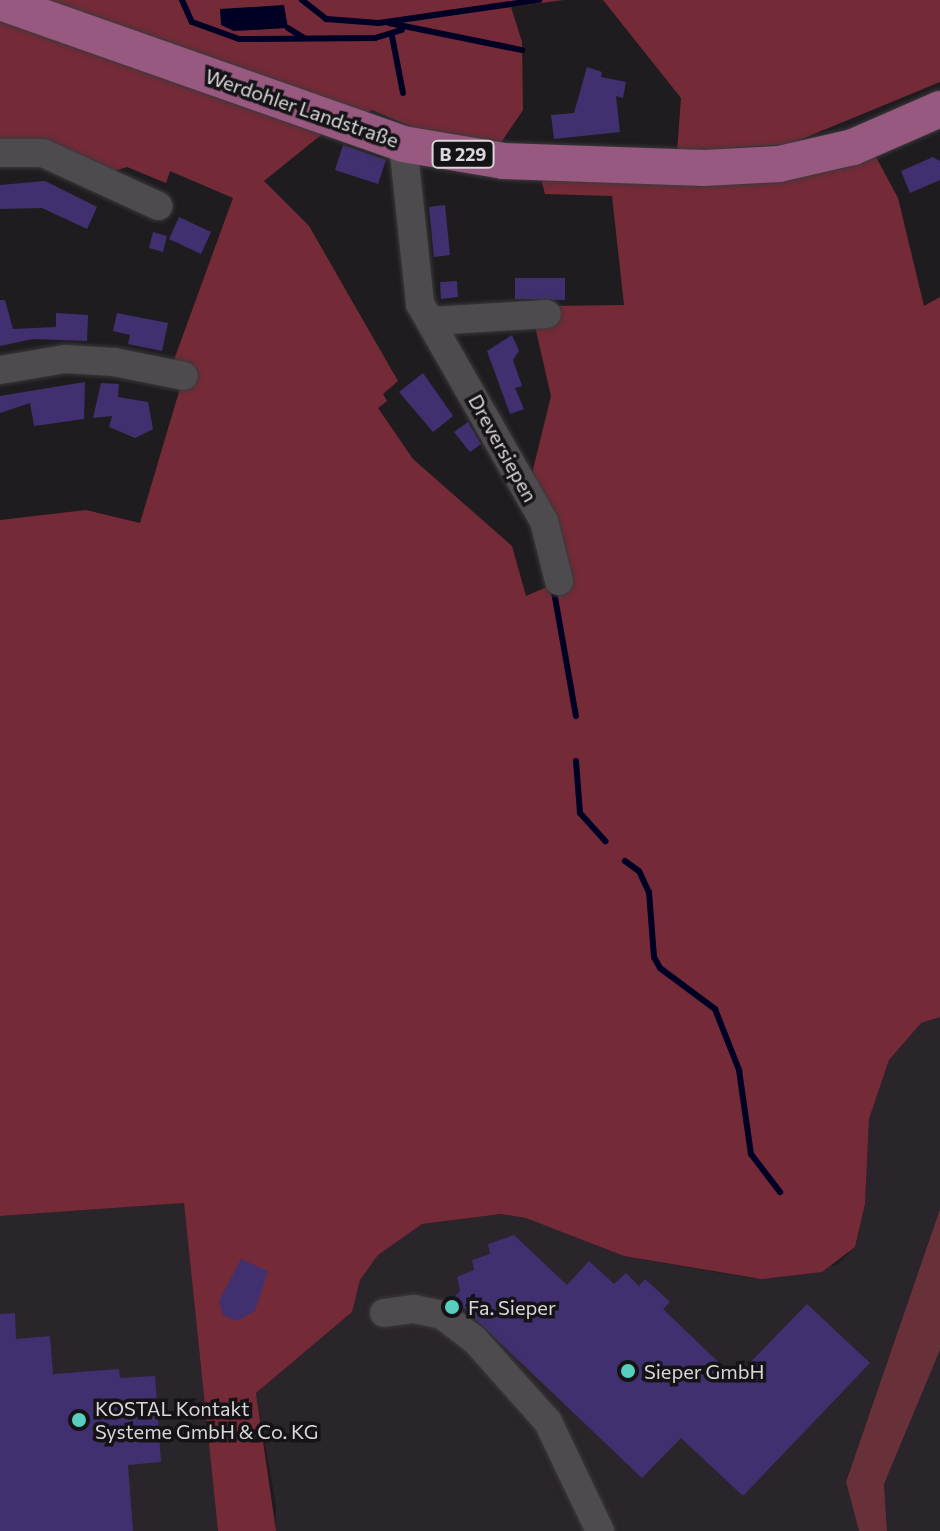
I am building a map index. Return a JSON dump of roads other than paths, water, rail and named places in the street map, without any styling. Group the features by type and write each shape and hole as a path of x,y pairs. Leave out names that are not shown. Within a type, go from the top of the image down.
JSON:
{"main road":[{"name":"Werdohler Landstraße","path":"0,2 403,144 503,161 704,168 764,165 853,147 940,109"}],"street":[{"name":"Dreversiepen","path":"403,144 420,304 544,521 559,581"},
{"path":"0,153 43,153 158,206"},
{"path":"431,321 547,314"},
{"path":"0,370 65,359 114,362 184,376"},
{"path":"384,1313 414,1309 442,1315 475,1340 548,1422 600,1531"}],"water":[{"path":"284,5 288,28 234,31 221,25 220,9"}],"waterway":[{"path":"182,0 192,22 239,39 375,38 402,30"},
{"path":"302,0 326,19 379,23 539,0"},
{"path":"389,23 522,50"},
{"path":"288,28 304,38"},
{"path":"392,36 403,93"},
{"path":"553,586 576,716"},
{"path":"576,761 580,813 605,841"},
{"path":"625,861 639,871 649,892 654,957 660,968 715,1009 739,1070 751,1154 780,1192"}],"place":[{"name":"Fa. Sieper","path":"452,1307"},
{"name":"Sieper GmbH","path":"628,1371"},
{"name":"KOSTAL Kontakt Systeme GmbH & Co. KG","path":"79,1420"}]}
